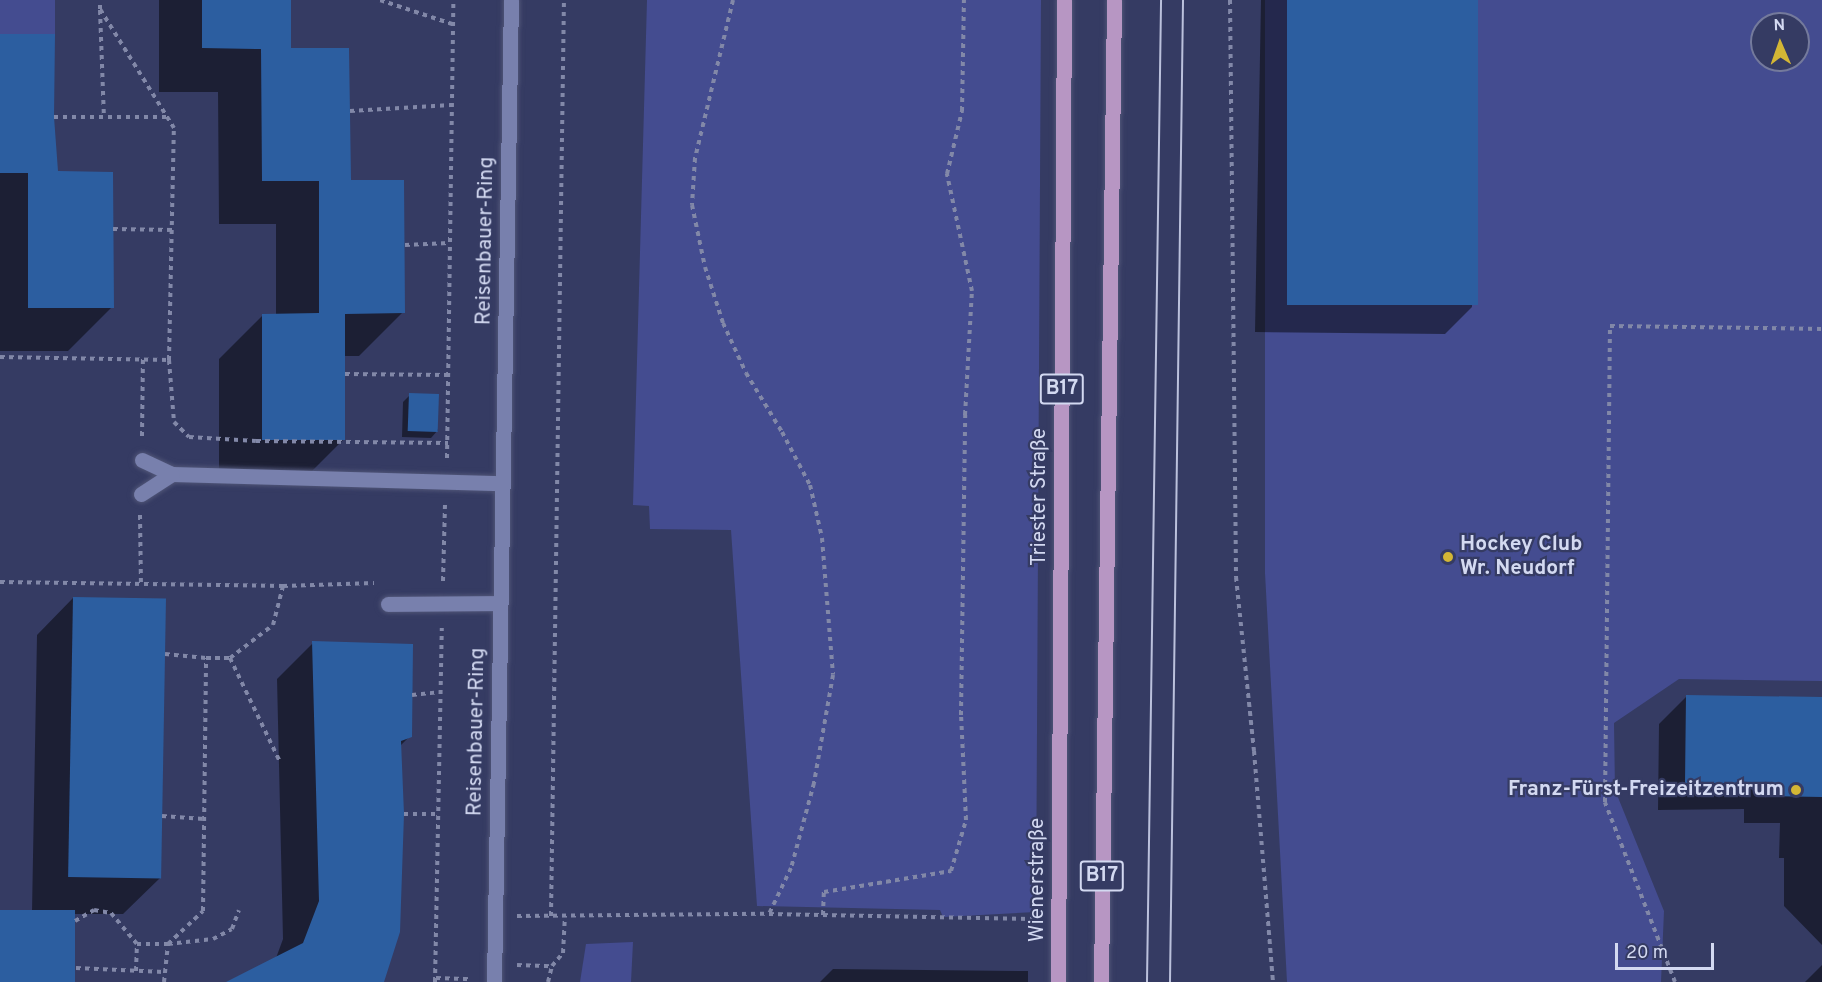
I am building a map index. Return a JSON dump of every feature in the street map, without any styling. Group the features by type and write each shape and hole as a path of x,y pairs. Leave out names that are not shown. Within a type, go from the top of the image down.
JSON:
{"main road":[{"name":"Triester Straße","path":"1059,778 1064,0"},
{"name":"B17","path":"1101,982 1114,0"},
{"name":"Wienerstraße","path":"1058,982 1059,778"}],"street":[{"name":"Reisenbauer-Ring","path":"494,981 511,0"},
{"path":"142,453 172,474 502,483"},
{"path":"141,500 172,474"},
{"path":"388,604 500,603"}],"path":[{"path":"100,0 104,117"},
{"path":"380,0 452,24"},
{"path":"551,916 564,0"},
{"path":"733,0 695,158 692,205 705,267 723,323 746,373 782,432 810,485 822,538 833,675 814,783 797,847 791,868 769,914"},
{"path":"823,915 824,892 951,871 966,820 961,715 965,416 972,291 947,174 962,111 964,0"},
{"path":"1230,0 1236,577 1256,762 1273,982"},
{"path":"100,9 174,128 169,360 174,422 189,437 256,441 448,443"},
{"path":"350,111 451,105"},
{"path":"54,117 169,117"},
{"path":"113,229 173,230"},
{"path":"405,245 449,243"},
{"path":"1675,982 1605,802 1610,326 1822,329"},
{"path":"0,357 169,360"},
{"path":"142,453 143,359"},
{"path":"345,374 448,375"},
{"path":"141,500 141,584"},
{"path":"432,581 455,581"},
{"path":"0,582 283,586 386,583"},
{"path":"165,654 230,658 273,625 283,586"},
{"path":"164,982 168,944 203,911 207,658"},
{"path":"230,658 280,762"},
{"path":"412,695 442,692"},
{"path":"404,814 439,814"},
{"path":"162,816 204,819"},
{"path":"75,921 94,910 111,913 137,944 136,971"},
{"path":"137,944 168,944 213,939 232,929 239,910"},
{"path":"495,916 769,914 1038,919"},
{"path":"548,982 552,966 562,953 565,916"},
{"path":"494,964 552,966"},
{"path":"76,968 164,972"},
{"path":"436,978 494,981"}],"shaded area":[{"path":"0,0 55,0 55,34 0,34"},
{"path":"647,0 1041,0 1036,912 943,917 940,910 757,906 731,530 650,529 649,506 633,505"},
{"path":"1265,0 1822,0 1822,681 1679,679 1614,723 1615,790 1664,911 1661,982 1287,982 1265,573"},
{"path":"633,942 631,982 580,982 586,944"}],"building":[{"path":"202,0 291,0 291,48 349,48 351,180 404,180 405,313 345,314 345,440 262,440 262,314 319,313 319,181 262,181 261,49 202,48"},
{"path":"1287,0 1478,0 1478,305 1287,305"},
{"path":"0,34 55,34 54,117 58,171 113,172 114,308 28,308 28,173 0,173"},
{"path":"409,393 439,394 438,432 408,431"},
{"path":"73,597 166,599 161,879 68,877"},
{"path":"312,641 413,644 412,737 401,741 404,814 400,932 384,982 226,982 303,943 319,901"},
{"name":"Franz-Fürst-Freizeitzentrum","path":"1686,695 1822,697 1822,797 1770,796 1771,783 1685,783"},
{"path":"0,910 75,910 75,982 0,982"}],"tram line":[{"path":"1147,982 1161,0"},
{"path":"1170,982 1183,0"}],"place":[{"name":"Hockey Club Wr. Neudorf","path":"1448,557"},
{"name":"Franz-Fürst-Freizeitzentrum","path":"1796,790"}]}
